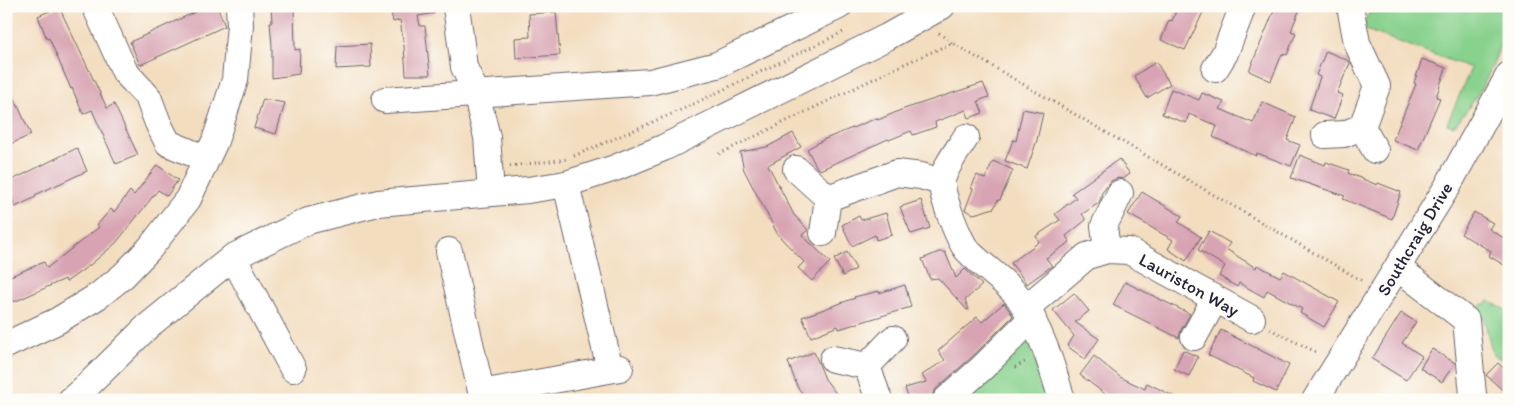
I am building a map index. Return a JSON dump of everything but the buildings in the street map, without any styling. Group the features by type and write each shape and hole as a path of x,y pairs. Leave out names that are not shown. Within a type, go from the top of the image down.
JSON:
{"street":[{"path":"95,6 124,72 148,97 168,143 206,159"},
{"path":"6,345 57,321 98,296 123,276 150,248 188,199 215,141 235,80 240,25 239,6"},
{"path":"455,6 464,67 476,93 487,137 491,193"},
{"path":"71,400 148,326 233,257 308,221 378,204 566,184 616,168 663,148 886,37 942,6"},
{"path":"1216,69 1225,53 1243,6"},
{"path":"1330,6 1335,6"},
{"path":"1325,134 1344,134 1362,127 1377,86 1357,44 1350,6"},
{"path":"385,100 650,82 717,65 844,18"},
{"name":"Southcraig Drive","path":"1315,400 1447,187 1509,75"},
{"path":"1362,127 1375,150"},
{"path":"966,137 941,182 947,208 965,250 1017,295 1030,314 1047,350 1062,400"},
{"path":"796,169 828,198"},
{"path":"828,198 897,173 921,176 941,182"},
{"path":"450,252 482,396 615,368 566,184"},
{"path":"1107,250 1104,226 1120,193"},
{"path":"823,233 828,198"},
{"name":"Lauriston Way","path":"946,400 983,368 1025,325 1030,314 1087,256 1107,250 1129,251 1252,319"},
{"path":"233,257 293,369"},
{"path":"1398,268 1466,320 1475,400"},
{"path":"1194,337 1214,299"},
{"path":"867,366 893,339"},
{"path":"833,359 867,366"},
{"path":"867,366 879,400"}],"path":[{"path":"489,167 522,165 568,158 683,109 844,18"},
{"path":"719,154 902,64 952,43 1382,293"},
{"path":"1252,319 1338,364"},
{"path":"1014,368 1047,350"}],"green space":[{"path":"1387,6 1509,6 1506,28 1490,71 1481,90 1454,126 1447,124 1471,68 1366,30 1364,22 1369,13 1381,11"},
{"path":"1489,301 1509,312 1509,363 1493,355 1484,319 1475,309"},
{"path":"1027,328 1058,400 950,400"}]}
